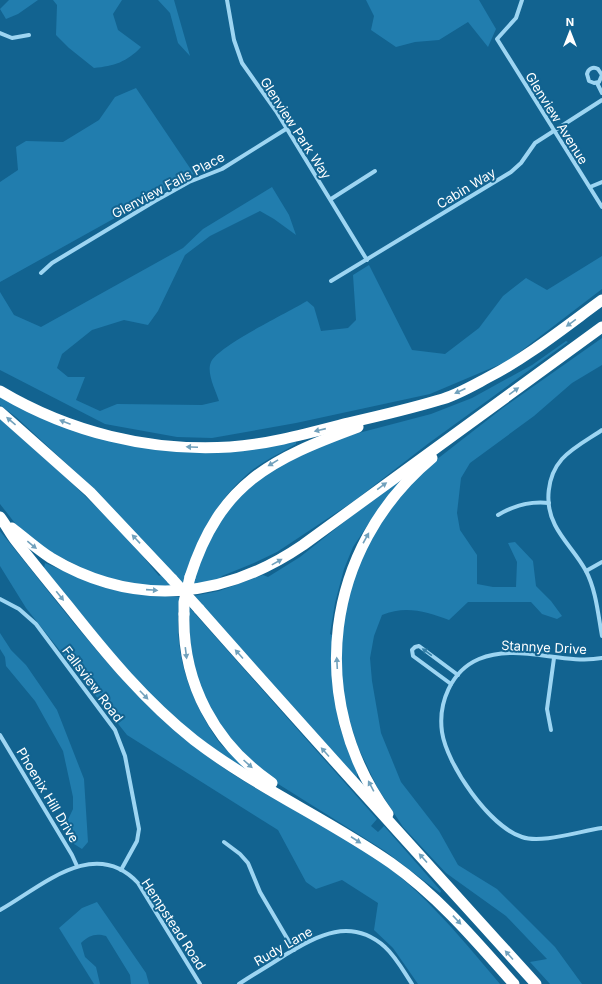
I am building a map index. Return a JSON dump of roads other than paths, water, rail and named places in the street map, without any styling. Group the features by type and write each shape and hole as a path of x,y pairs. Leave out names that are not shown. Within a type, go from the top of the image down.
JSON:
{"highway":[{"path":"0,391 53,418 99,434 144,443 204,448 231,446 279,439 440,400 488,378 518,360 602,300"},
{"path":"1,519 50,557 86,576 105,582 126,587 160,591 202,589 222,584 258,571 290,554 602,327"},
{"path":"322,820 316,812 281,790 252,768 213,724 204,708 190,674 186,655 184,602 190,577 202,545 213,523 237,493 269,466 314,443 361,426 432,406 440,400"},
{"path":"0,412 90,492 172,579 376,809 408,842 536,984"},
{"path":"408,842 372,790 349,739 338,687 336,639 340,607 354,562 372,526 386,506 415,473 483,414"},
{"path":"1,519 15,540 108,656 148,700 170,720 213,753 392,864 431,894 514,984"}],"street":[{"name":"Glenview Park Way","path":"227,0 234,40 242,63 276,111 367,260"},
{"name":"Glenview Avenue","path":"522,0 518,13 512,23 496,39 602,207"},
{"path":"0,34 12,38 29,35"},
{"path":"597,83 601,80 602,75 600,70 591,68 587,72 587,77 589,81 597,83 602,93"},
{"name":"Cabin Way","path":"330,281 511,172 521,163 535,143 602,100"},
{"name":"Glenview Falls Place","path":"41,272 52,263 155,201 189,182 222,169 286,129"},
{"path":"330,199 375,171"},
{"path":"590,187 602,182"},
{"path":"602,430 562,459 551,478 548,496 555,525 586,571 595,596 602,636"},
{"path":"498,515 515,507 530,503 549,503"},
{"path":"586,571 602,562"},
{"name":"Fallsview Road","path":"0,599 19,608 36,624 106,716 120,741 126,756 139,829 137,841 121,870"},
{"path":"451,684 413,656 412,650 415,647 422,648 458,675"},
{"name":"Stannye Drive","path":"602,658 590,660 511,653 490,655 472,663 458,675 444,697 442,713 444,740 470,791 496,820 512,833 536,839 602,828"},
{"path":"551,730 547,709 554,658"},
{"name":"Phoenix Hill Drive","path":"0,735 72,855 77,866"},
{"path":"224,842 240,854 248,863 260,892 294,950"},
{"name":"Hempstead Road","path":"0,910 77,866 100,863 115,866 132,877 141,888 200,984"},
{"name":"Rudy Lane","path":"239,984 294,950 328,933 347,931 358,932 385,947 412,984"}]}
